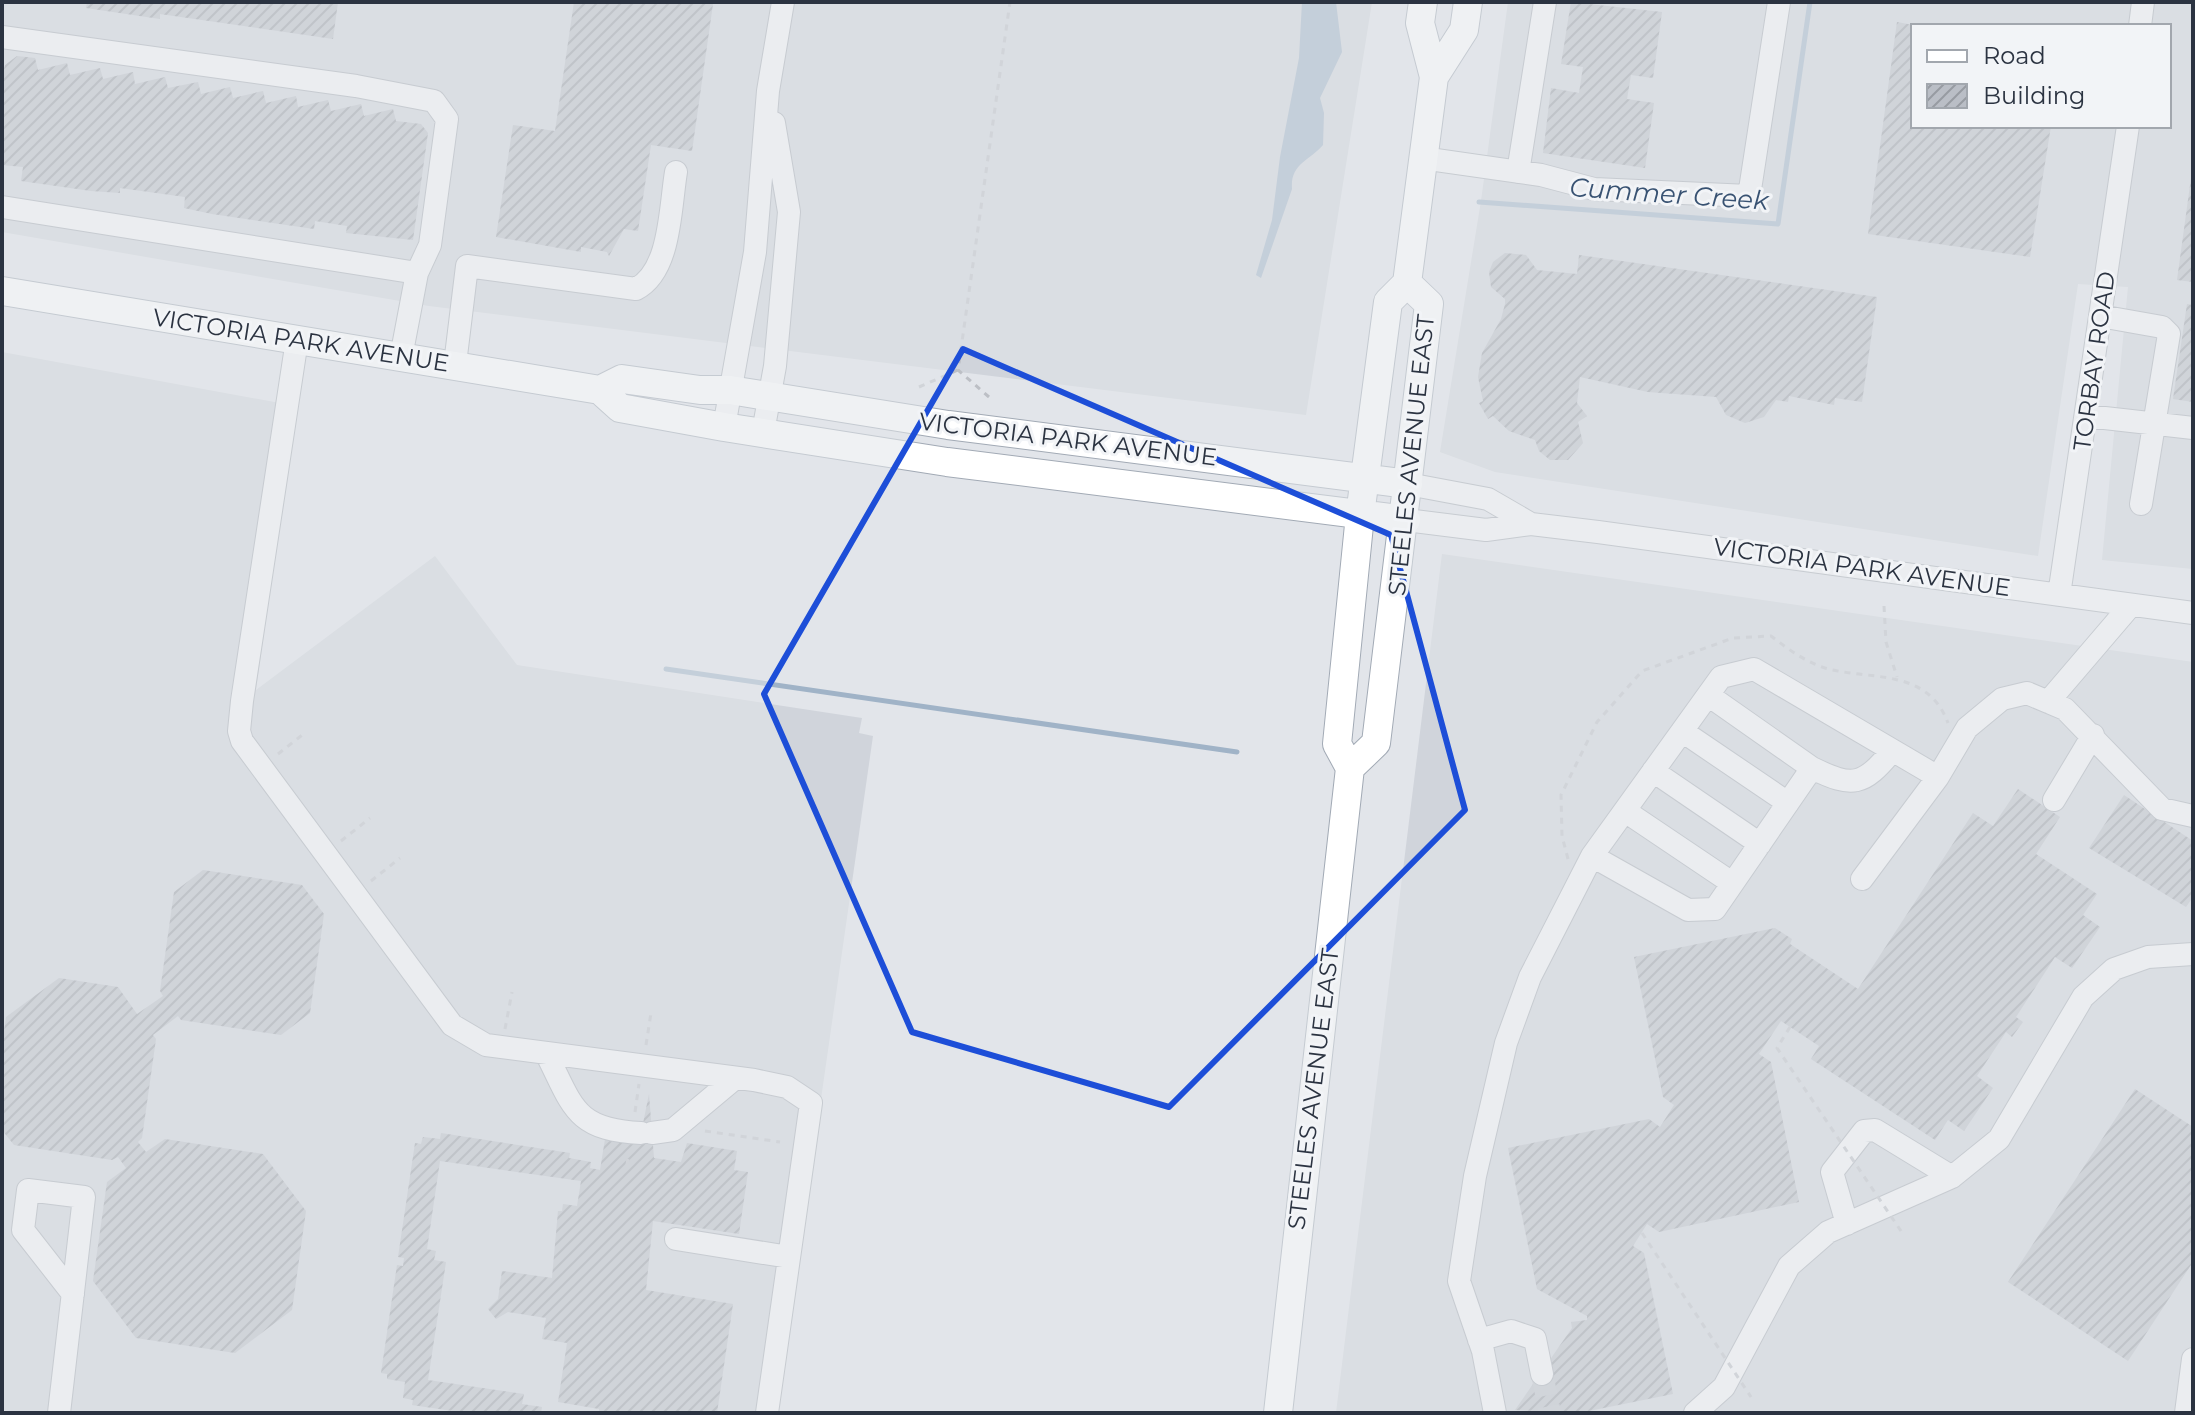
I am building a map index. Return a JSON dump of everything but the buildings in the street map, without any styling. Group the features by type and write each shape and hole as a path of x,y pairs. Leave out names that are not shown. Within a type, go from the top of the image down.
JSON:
{"main road":[{"name":"STEELES AVENUE EAST","path":"1276,1412 1350,768 1337,744 1360,515 1388,302 1407,283 1434,77 1420,23 1423,2"},
{"name":"STEELES AVENUE EAST","path":"1434,77 1464,30 1468,2"},
{"name":"STEELES AVENUE EAST","path":"1350,768 1376,743 1406,520 1429,304 1407,283"},
{"name":"VICTORIA PARK AVENUE","path":"2,291 600,390 620,408 724,427 947,462 1406,520"},
{"name":"VICTORIA PARK AVENUE","path":"600,390 622,379 700,390 730,390 948,425 1408,484"}],"street":[{"path":"724,427 755,252 768,91 783,2"},
{"path":"1518,172 1545,2"},
{"path":"1422,158 1518,172 1594,189 1749,196 1779,2"},
{"path":"2140,24 2143,2"},
{"path":"2,37 356,86 434,101 447,119 430,245 417,273 401,357"},
{"path":"763,432 770,397 789,212 768,91"},
{"name":"TORBAY ROAD","path":"2059,595 2128,128"},
{"path":"455,364 467,266 636,289 647,283 659,263 676,172"},
{"path":"2,207 417,273"},
{"path":"2100,316 2167,330 2170,339 2141,504"},
{"path":"297,340 242,701 239,731 242,741 383,936 452,1025 486,1045 787,1087 811,1103 767,1413"},
{"path":"2087,416 2193,428"},
{"name":"VICTORIA PARK AVENUE","path":"1408,484 1488,499 1531,524"},
{"name":"VICTORIA PARK AVENUE","path":"1406,520 1486,530 1531,524 1730,548 2193,613"},
{"path":"2048,702 2131,605"},
{"path":"1495,1413 1479,1340 1459,1281 1475,1176 1506,1043 1530,977 1592,856 1721,677 1754,669 1938,777"},
{"path":"1862,879 1938,777 1967,728 2002,699 2027,693 2065,709 2162,809 2193,816"},
{"path":"1708,695 1812,768 1844,783 1871,776 1892,751"},
{"path":"1682,731 1788,803"},
{"path":"2054,800 2093,735"},
{"path":"1592,856 1688,910 1715,909 1812,768"},
{"path":"1653,771 1760,844"},
{"path":"1625,811 1732,883"},
{"path":"1695,1413 1724,1387 1789,1266 1828,1232 1952,1177 1999,1139 2083,997 2114,969 2148,957 2193,954"},
{"path":"546,1053 574,1107 589,1124 647,1133 673,1130 734,1079"},
{"path":"1847,1224 1832,1172 1864,1131 1875,1130 1952,1177"},
{"path":"676,1239 789,1257"},
{"path":"59,1413 73,1294"},
{"path":"1479,1340 1511,1331 1535,1339 1542,1374"},
{"path":"2186,1413 2193,1359"}],"path":[{"path":"958,370 1010,2"},
{"path":"919,387 958,370"},
{"path":"958,370 989,397"},
{"path":"1884,606 1886,642 1897,677"},
{"path":"268,761 306,732"},
{"path":"331,848 370,818"},
{"path":"361,888 400,858"},
{"path":"505,1033 512,992"},
{"path":"1790,1027 1777,1048 1901,1231"},
{"path":"698,1126 702,1130 780,1142"},
{"path":"1642,1233 1751,1397"}],"highlighted area":[{"path":"963,349 1391,535 1465,810 1169,1107 912,1032 764,694"}],"shaded area":[{"path":"2,2 1372,2 1306,415 429,306 2,232"},
{"path":"1508,2 2193,2 2193,569 2102,560 2128,287 2078,284 2038,556 1495,472 1440,452 1481,201"},
{"path":"2,352 296,406 256,690 435,556 517,665 862,718 859,733 873,736 776,1413 28,1413 2,1410"},
{"path":"1442,554 2193,662 2193,1413 1336,1413"}],"water":[{"path":"1302,2 1336,2 1342,52 1320,98 1324,113 1323,145 1294,174 1292,189 1261,278 1256,275 1272,220 1280,157 1299,58"}],"waterway":[{"name":"Cummer Creek","path":"1479,202 1778,224 1810,2"},
{"path":"666,669 1237,752"}],"tunnel":[{"path":"1542,1374 1550,1413"}]}
